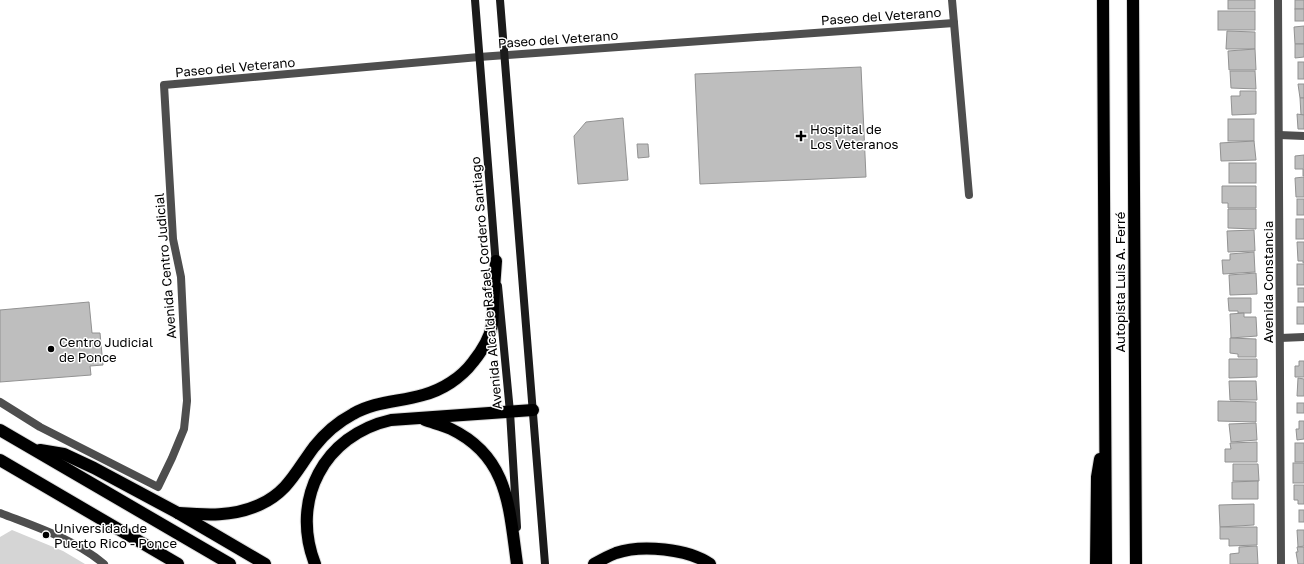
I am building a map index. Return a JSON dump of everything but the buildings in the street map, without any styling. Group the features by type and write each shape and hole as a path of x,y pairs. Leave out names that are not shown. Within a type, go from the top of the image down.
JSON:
{"highway":[{"name":"Autopista Luis A. Ferré","path":"1103,0 1106,564"},
{"name":"Autopista Luis A. Ferré","path":"1133,0 1136,564"},
{"path":"178,513 228,515 267,501 288,484 314,447 333,427 342,420 379,403 423,396 436,391 462,374 481,351 492,325 496,261"},
{"path":"315,564 307,536 307,516 310,494 322,467 339,446 363,430 380,422 533,410"},
{"path":"418,418 450,428 484,451 491,461 501,479 506,493 518,564"},
{"path":"1096,564 1097,477 1106,423"},
{"path":"0,430 230,564"},
{"path":"33,449 64,454 94,468 178,513 265,564"},
{"path":"0,460 178,564"},
{"path":"144,544 162,564"},
{"path":"594,564 617,553 645,549 678,551 710,564"}],"street":[{"name":"Avenida Alcalde Rafael Cordero Santiago","path":"475,0 510,412 516,501 518,564"},
{"path":"500,0 545,564"},
{"path":"952,0 969,195"},
{"name":"Avenida Constancia","path":"1278,0 1281,564"},
{"name":"Paseo del Veterano","path":"164,85 505,55 954,23"},
{"name":"Avenida Centro Judicial","path":"0,402 40,427 158,487 184,429 187,401 181,277 173,239 164,85"},
{"path":"1279,135 1304,136"},
{"path":"1280,338 1304,337"},
{"path":"0,513 55,534 92,554 104,564"}],"shaded area":[{"path":"12,530 63,551 85,564 0,564 0,537"}],"place":[{"name":"Hospital de Los Veteranos","path":"801,136"},
{"name":"Centro Judicial de Ponce","path":"51,349"},
{"name":"Universidad de Puerto Rico - Ponce","path":"46,535"}]}
